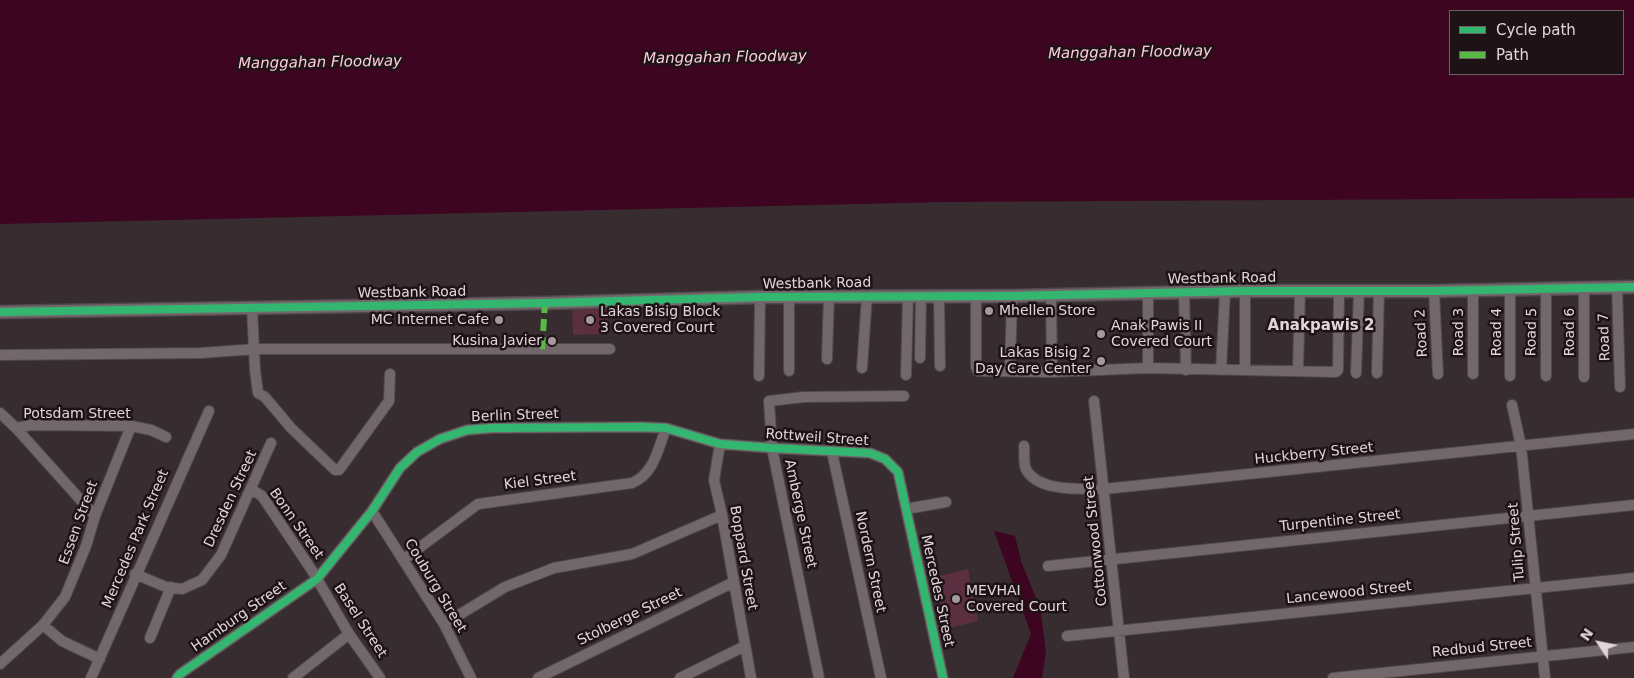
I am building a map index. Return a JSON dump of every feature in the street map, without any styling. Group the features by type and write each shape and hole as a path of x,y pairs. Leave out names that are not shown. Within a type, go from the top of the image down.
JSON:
{"street":[{"name":"Road 7","path":"1617,287 1620,386"},
{"name":"Westbank Road","path":"0,312 760,297 1012,296 1244,291 1339,292 1634,287"},
{"name":"Road 5","path":"1546,288 1546,376"},
{"name":"Road 6","path":"1584,288 1584,377"},
{"name":"Road 4","path":"1510,289 1510,376"},
{"name":"Road 3","path":"1473,290 1473,374"},
{"path":"1244,291 1245,370"},
{"path":"1298,371 1300,291"},
{"path":"1356,373 1359,291"},
{"path":"1377,373 1379,291"},
{"name":"Road 2","path":"1434,291 1438,374"},
{"path":"1221,370 1224,292"},
{"path":"976,295 976,367 978,371 1052,372 1148,368 1336,372 1338,370 1339,292"},
{"path":"1148,293 1148,368"},
{"path":"1184,293 1186,370"},
{"path":"1051,295 1052,372"},
{"path":"827,358 829,296"},
{"path":"862,368 867,296"},
{"path":"914,296 920,358"},
{"path":"906,376 914,296"},
{"path":"939,296 940,366"},
{"path":"1010,370 1012,296"},
{"path":"759,376 760,297"},
{"path":"789,297 789,371"},
{"path":"252,308 258,393 266,397 291,428 331,468 339,470 389,401 390,374"},
{"path":"0,355 201,353 255,349 610,349"},
{"name":"Amberge Street","path":"819,678 772,448 768,402 770,400 804,397 904,396"},
{"name":"Cottonwood Street","path":"1094,401 1124,678"},
{"name":"Tulip Street","path":"1512,405 1521,446 1545,678"},
{"name":"Mercedes Park Street","path":"90,678 208,411"},
{"path":"0,413 16,428 95,516"},
{"name":"Potsdam Street","path":"16,428 31,425 131,426 151,430 166,438"},
{"name":"Essen Street","path":"0,664 43,625 66,597 86,546 95,516 131,426"},
{"name":"Berlin Street","path":"316,579 372,511 400,468 418,452 440,439 467,430 493,428 631,427 666,428 720,444"},
{"name":"Kiel Street","path":"403,560 478,504 632,483 642,479 649,471 666,428"},
{"name":"Huckberry Street","path":"1024,446 1025,468 1033,478 1045,484 1068,489 1104,489 1634,434"},
{"name":"Dresden Street","path":"135,574 182,589 202,580 221,555 271,443"},
{"name":"Rottweil Street","path":"720,444 870,453 885,459 898,472 906,509"},
{"name":"Boppard Street","path":"720,444 714,475 751,678"},
{"name":"Nordern Street","path":"832,452 881,678"},
{"name":"Bonn Street","path":"251,489 262,496 316,579"},
{"path":"906,509 946,502"},
{"name":"Turpentine Street","path":"1048,566 1634,505"},
{"name":"Mercedes Street","path":"906,509 943,678"},
{"name":"Couburg Street","path":"372,511 444,624 471,678"},
{"path":"444,624 505,586 554,568 632,554 722,515"},
{"name":"Lancewood Street","path":"1067,636 1634,578"},
{"name":"Basel Street","path":"316,579 349,634 380,678"},
{"name":"Hamburg Street","path":"177,678 180,674 316,579"},
{"name":"Stolberge Street","path":"538,678 734,582"},
{"path":"150,638 171,587"},
{"path":"43,625 62,641 100,659"},
{"path":"293,678 349,634"},
{"path":"680,678 745,646"},
{"name":"Redbud Street","path":"1333,678 1634,647"}],"shaded area":[{"name":"Lakas Bisig Block 3 Covered Court","path":"608,305 608,334 573,335 572,306"},
{"name":"MEVHAI Covered Court","path":"968,569 978,621 945,629 935,577"}],"water":[{"name":"Manggahan Floodway","path":"0,0 1634,0 1634,198 945,202 0,224"},
{"path":"994,531 1015,536 1021,561 1040,608 1046,651 1042,678 1013,678 1031,634"}],"marked path":[{"path":"542,349 545,303"}],"cycle path":[{"path":"0,312 545,303 760,297 1012,296 1245,291 1434,291 1634,287"},
{"path":"177,678 180,674 317,579 372,511 400,468 417,452 440,439 467,430 493,428 641,427 666,428 720,444 870,453 885,459 898,472 943,678"}],"place":[{"name":"Mhellen Store","path":"989,311"},
{"name":"MC Internet Cafe","path":"499,320"},
{"name":"Lakas Bisig Block 3 Covered Court","path":"590,320"},
{"name":"Anak Pawis II Covered Court","path":"1101,334"},
{"name":"Kusina Javier","path":"552,341"},
{"name":"Lakas Bisig 2 Day Care Center","path":"1101,361"},
{"name":"MEVHAI Covered Court","path":"956,599"}],"district":[{"name":"Anakpawis 2","path":"1321,326"}]}
